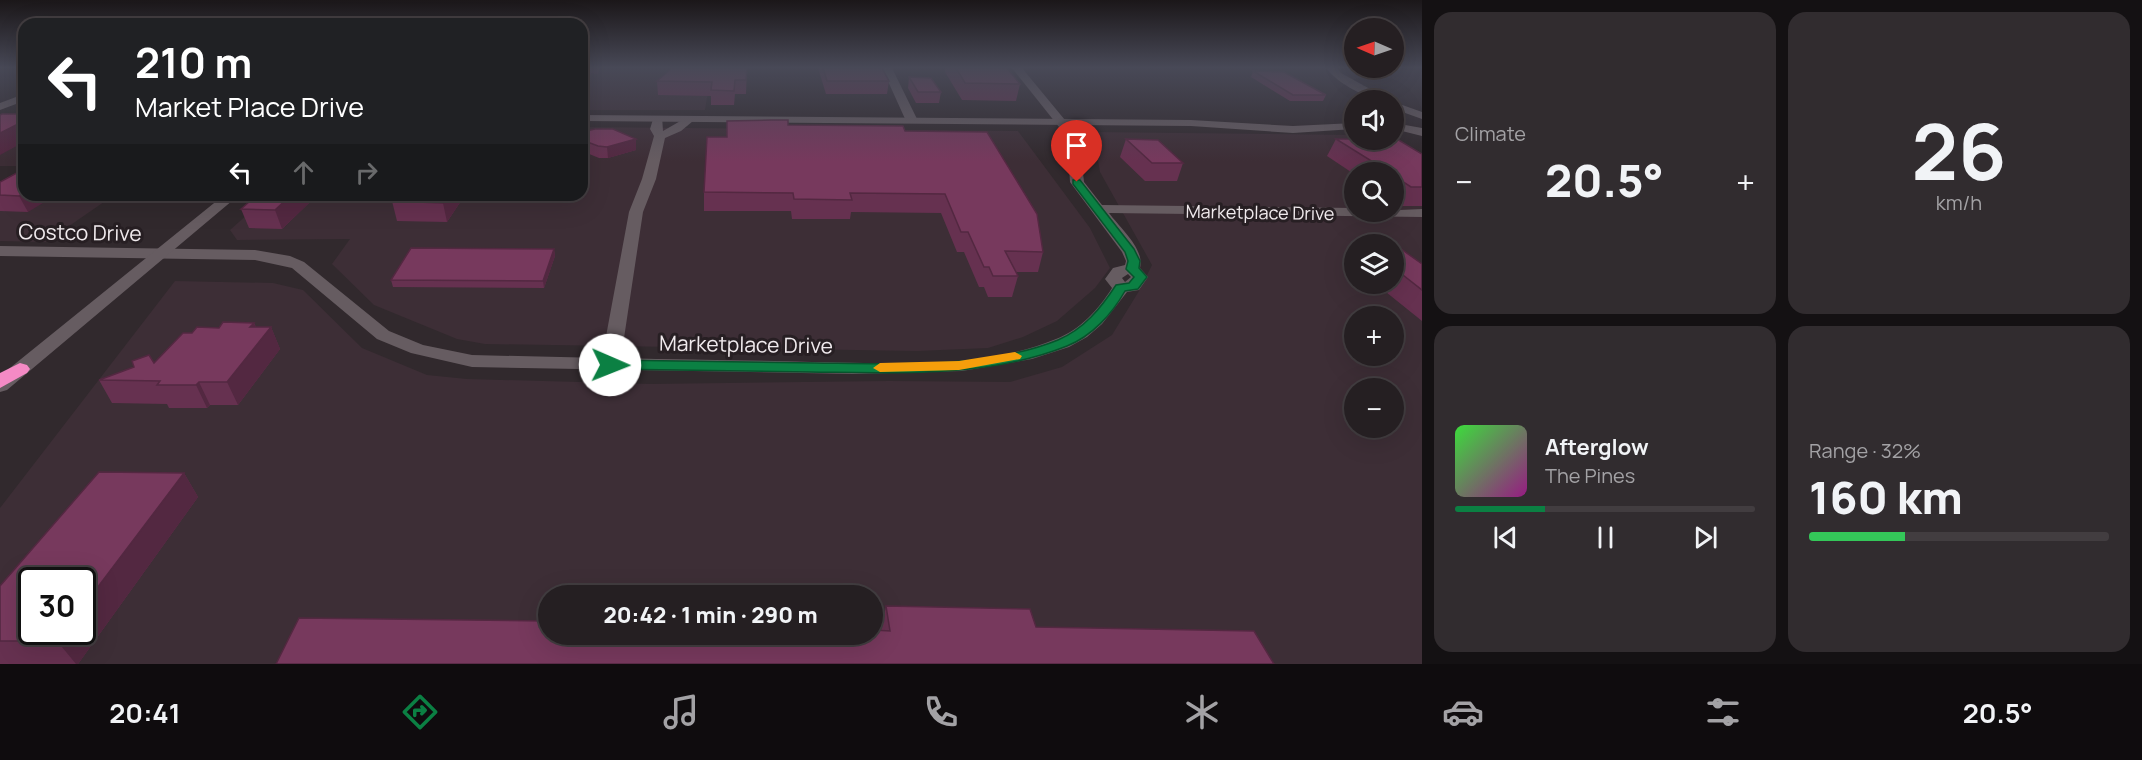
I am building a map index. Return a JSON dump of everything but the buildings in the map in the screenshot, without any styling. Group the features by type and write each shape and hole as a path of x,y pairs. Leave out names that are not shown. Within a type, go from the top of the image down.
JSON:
{"street":[{"path":"901,99 912,122"},
{"path":"1042,99 1073,137 1077,182 1099,209"},
{"path":"3,113 18,101"},
{"path":"1404,110 1422,116"},
{"path":"588,118 1191,123 1232,128 1335,129 1344,126"},
{"path":"610,365 636,212 649,179 660,136 656,129 658,118"},
{"path":"1191,123 1218,118 1344,122"},
{"path":"660,136 676,129 689,119"},
{"path":"1404,126 1422,127"},
{"path":"1404,128 1422,132"},
{"path":"0,384 225,201"},
{"name":"Marketplace Drive","path":"1099,209 1422,213"},
{"name":"Marketplace Drive","path":"159,254 255,255 290,261 298,265 383,335 407,345 472,361 865,368 959,366 1005,359 1063,343 1088,328 1112,302 1120,287 1133,286 1140,277 1132,269 1134,261 1130,251 1099,209"},
{"name":"Costco Drive","path":"0,251 159,254"}],"shaded area":[{"path":"588,99 707,99 705,110 588,110"},
{"path":"588,127 1018,131 1090,228 1110,268 1095,288 1057,321 1023,337 988,348 917,351 485,344 457,339 374,305 332,264 350,239 237,240 230,230 262,201 588,201"},
{"path":"18,128 18,166 0,166 0,132"},
{"path":"1093,132 1344,135 1344,150 1404,150 1404,145 1422,156 1422,664 0,664 0,508 175,281 273,283 303,290 362,348 427,375 467,379 651,384 1010,382 1062,367 1112,335 1152,265 1100,172"},
{"path":"18,196 18,201 105,201 46,242 0,241 0,201"}],"slow traffic":[{"path":"880,368 959,366 1015,356"}],"route":[{"path":"610,365 865,368 959,366 1005,359 1063,343 1088,328 1112,302 1120,287 1133,286 1140,277 1132,269 1134,261 1130,251 1077,182"}]}
